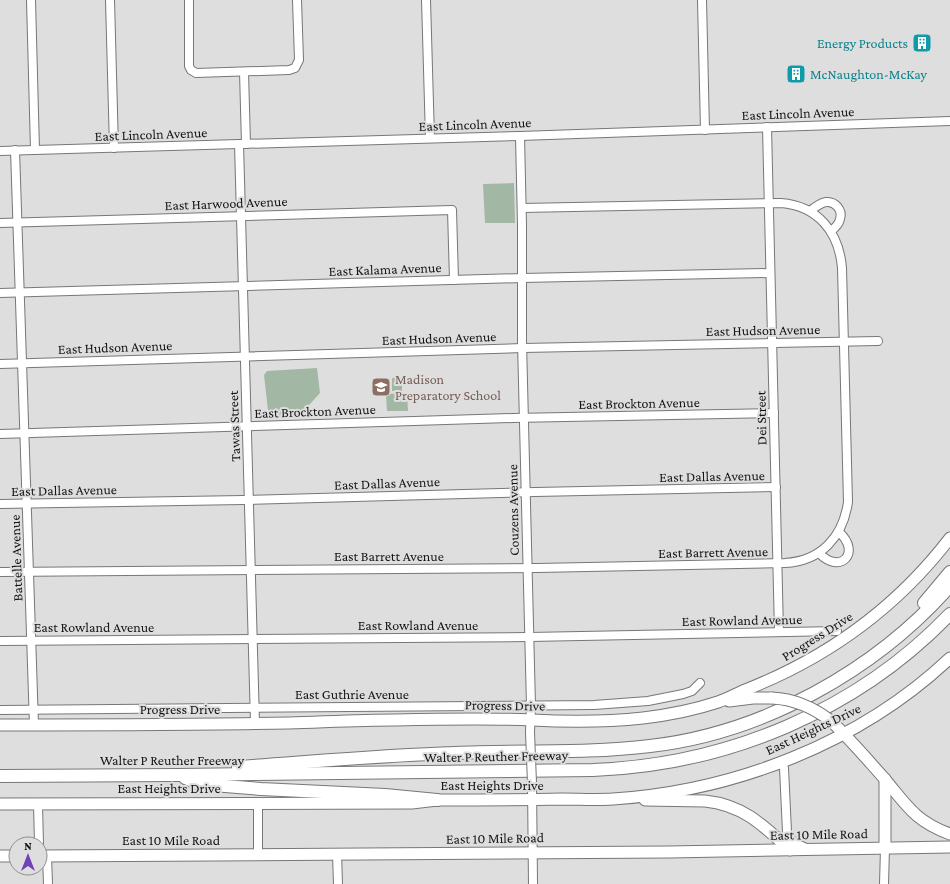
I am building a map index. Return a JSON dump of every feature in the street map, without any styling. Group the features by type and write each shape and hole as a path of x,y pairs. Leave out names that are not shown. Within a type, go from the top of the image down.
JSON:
{"highway":[{"path":"910,626 917,612 950,572"},
{"name":"Walter P Reuther Freeway","path":"116,775 454,753 622,749 652,746 716,733 756,719 809,696 874,656 910,626 950,586"},
{"name":"Walter P Reuther Freeway","path":"0,776 593,770 667,763 732,748 757,740 795,724 822,710 860,688 906,654 950,614"},
{"path":"906,654 950,625"},
{"path":"178,775 200,784 261,789 385,795 437,800"}],"main road":[{"name":"Progress Drive","path":"0,725 255,723 394,720 531,726 646,718 683,711 720,702 774,679 802,665 835,645 865,624 904,590 950,538"},
{"name":"East Heights Drive","path":"0,804 412,803 437,800 612,799 653,794 707,785 782,762 844,733 877,714 926,679 950,658"},
{"path":"720,702 753,698 772,698 801,703 817,711 844,733 915,815 932,826 950,834"},
{"path":"884,848 885,779"},
{"path":"612,799 705,801 723,804 744,812 757,820 790,850"},
{"name":"East 10 Mile Road","path":"48,856 533,853 950,847"}],"street":[{"path":"31,0 35,150"},
{"path":"110,0 114,148"},
{"path":"189,0 189,64 191,70 196,73 289,70 296,66 299,60 298,0"},
{"path":"426,0 430,138"},
{"path":"702,0 706,130"},
{"name":"Tawas Street","path":"244,72 241,216 255,723"},
{"name":"East Lincoln Avenue","path":"0,151 520,136 950,121"},
{"name":"Dei Street","path":"766,127 780,632"},
{"name":"Couzens Avenue","path":"520,136 524,418 534,884"},
{"name":"Battelle Avenue","path":"15,150 34,725"},
{"path":"810,211 823,203 828,202 836,205 840,212 840,219 838,224 831,231"},
{"path":"522,208 769,203 791,204 810,211 823,221 831,231 838,244 842,260 848,502 846,515 839,532 829,545 819,553 824,558 833,562 842,562 847,558 850,551 846,539 839,532"},
{"name":"East Harwood Avenue","path":"0,223 452,210 454,280"},
{"name":"East Kalama Avenue","path":"0,294 522,278 770,273"},
{"name":"East Hudson Avenue","path":"0,364 523,348 878,341"},
{"name":"East Brockton Avenue","path":"0,434 524,418 774,413"},
{"name":"East Dallas Avenue","path":"0,504 249,500 776,487"},
{"name":"East Barrett Avenue","path":"0,572 528,568 778,563 800,561 819,553"},
{"name":"East Rowland Avenue","path":"0,640 529,637 837,631"},
{"name":"East Guthrie Avenue","path":"0,710 616,704 648,701 692,692 700,683"},
{"path":"782,762 784,768 785,814 788,836 793,842 810,850"},
{"path":"258,803 258,855"},
{"path":"38,804 39,836"},
{"path":"884,848 884,884"},
{"path":"337,854 338,884"}],"green space":[{"path":"514,183 515,223 485,223 483,184"},
{"path":"317,368 320,393 300,415 269,419 264,375 267,371"},
{"path":"392,378 402,378 402,391 392,391"},
{"path":"407,393 408,411 387,411 386,394"}],"place":[{"name":"Energy Products","path":"922,43"},
{"name":"McNaughton-McKay","path":"796,74"},
{"name":"Madison Preparatory School","path":"381,387"}]}
